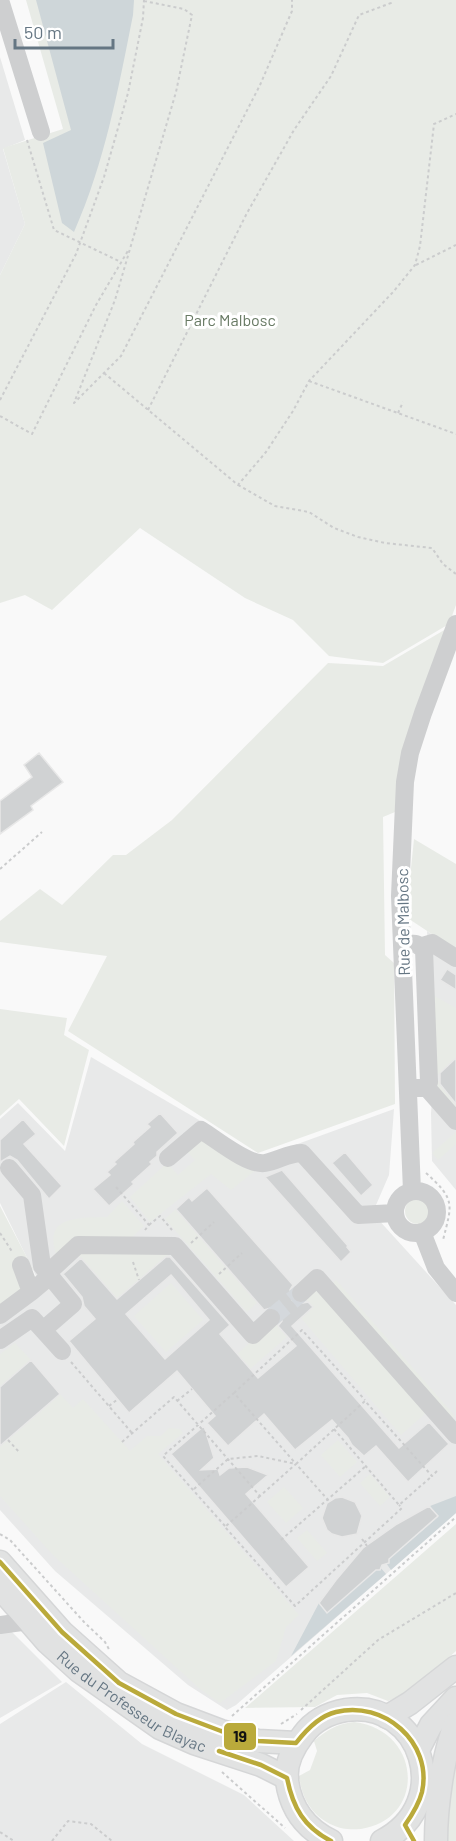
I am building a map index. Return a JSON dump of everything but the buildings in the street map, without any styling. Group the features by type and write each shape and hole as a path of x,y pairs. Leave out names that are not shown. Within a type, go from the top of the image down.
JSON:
{"main road":[{"name":"Rue du Professeur Blayac","path":"0,1562 62,1632 119,1683 176,1714 221,1731 258,1741 296,1743"},
{"name":"Rue du Professeur Blayac","path":"0,1588 47,1642 79,1671 160,1728 194,1743 261,1765 287,1778"},
{"path":"387,1717 410,1703 456,1667"},
{"path":"418,1750 431,1725 456,1698"},
{"path":"331,1841 317,1834 301,1819 290,1800 287,1778 289,1760 296,1743 307,1729 320,1719 336,1712 353,1709 371,1711 387,1717 405,1731 418,1750 424,1769 423,1790 409,1833 393,1835 382,1841"},
{"path":"436,1841 436,1822 449,1739 456,1723"}],"street":[{"path":"0,0 34,135"},
{"name":"Rue de Malbosc","path":"412,1191 400,896 405,782 410,753 456,624"},
{"path":"403,944 422,946 432,943 456,958"},
{"path":"422,946 424,949 429,1082 427,1088"},
{"path":"408,1088 427,1088 456,1121"},
{"path":"168,1158 201,1130 244,1158 263,1164 291,1153 302,1153 358,1215 395,1213"},
{"path":"0,1340 37,1324 73,1304 42,1266 32,1195 9,1168"},
{"path":"412,1191 426,1193 436,1204 437,1218 429,1229 422,1232 408,1231 402,1227 395,1213 400,1199 412,1191"},
{"path":"422,1232 436,1268 455,1292"},
{"path":"0,1315 50,1276 52,1269 78,1245 175,1246 253,1335 271,1318"},
{"path":"21,1265 25,1296 37,1324 62,1351"},
{"path":"301,1293 317,1278 456,1435"},
{"path":"0,1625 29,1621"}],"path":[{"path":"0,400 81,242 104,177 128,93 143,18 144,1 184,9 192,15 176,92 115,300 74,403 121,356 260,85 292,11 292,0"},
{"path":"148,410 247,213 294,130 331,76 359,15 392,3 391,0"},
{"path":"238,485 266,452 293,411 309,381 394,291 415,265 420,246 434,124 456,114"},
{"path":"34,135 54,230 121,262"},
{"path":"415,265 456,245"},
{"path":"0,416 32,434 96,305 131,246"},
{"path":"104,373 238,485 275,506 309,512 334,528 358,537 385,543 432,548 443,564 456,574"},
{"path":"309,381 456,434"},
{"path":"398,413 403,402"},
{"path":"0,869 42,832"},
{"path":"411,1173 426,1173 449,1195 452,1207 443,1246"},
{"path":"187,1246 214,1222"},
{"path":"0,1233 21,1265"},
{"path":"214,1278 242,1253"},
{"path":"334,1429 402,1508 295,1606 163,1455 302,1330 432,1476"},
{"path":"62,1351 132,1433"},
{"path":"177,1401 192,1389"},
{"path":"234,1393 328,1500"},
{"path":"122,1442 174,1397 260,1496"},
{"path":"109,1406 118,1399"},
{"path":"225,1527 365,1401"},
{"path":"8,1440 20,1453"},
{"path":"193,1490 228,1459 258,1456 296,1464"},
{"path":"281,1540 366,1466"},
{"path":"399,1505 439,1469"},
{"path":"227,1720 456,1517"},
{"path":"0,1534 10,1540 105,1642 114,1657"},
{"path":"362,1539 368,1546"},
{"path":"277,1725 297,1714 378,1640 456,1593"},
{"path":"52,1841 68,1821 91,1824 112,1841"},
{"path":"0,1832 14,1841"}],"shaded area":[{"path":"36,0 134,0 133,15 110,125 85,206 74,232 62,223 43,143 71,130"},
{"path":"0,57 25,140 3,149 25,224 0,275"},
{"path":"427,931 456,950 456,1190 432,1161 433,1090"},
{"path":"91,1057 259,1158 394,1109 389,1175 376,1205 376,1217 456,1305 456,1513 236,1705 227,1710 188,1685 55,1571 0,1510 0,1322 37,1278 0,1203 0,1119 18,1103 65,1151"},
{"path":"456,1496 456,1513 391,1570 386,1563 388,1560 438,1517 430,1506"},
{"path":"380,1567 386,1574 291,1656 319,1603 327,1613 377,1569 380,1570"},
{"path":"0,1620 62,1682 0,1718"},
{"path":"66,1682 142,1744 244,1795 294,1841 0,1841 0,1724"}],"green space":[{"name":"Parc Malbosc","path":"26,0 456,0 456,605 449,624 383,663 329,656 293,620 245,598 140,528 52,610 25,595 0,603 0,275 25,224 3,148 63,129"},
{"path":"446,629 402,753 395,812 383,817 385,955 394,963 395,1104 258,1153 68,1031 107,956 0,942 0,921 40,889 62,905 113,855 126,855 172,820 328,663 383,666"},
{"path":"414,839 456,864 456,950 406,917"},
{"path":"429,993 456,1008 456,1058 435,1077 456,1102 456,1115 433,1090"},
{"path":"0,1009 67,1018 64,1035 89,1050 64,1146 19,1099 0,1116"},
{"path":"456,1132 456,1144 438,1160 432,1153"},
{"path":"202,1136 257,1169 231,1190 211,1174 150,1222 130,1197 167,1163 178,1175 195,1160 185,1149"},
{"path":"418,1198 427,1202 431,1211 427,1220 418,1224 409,1220 405,1211 409,1202"},
{"path":"122,1201 144,1226 130,1239 57,1259 53,1240 57,1228 62,1223 76,1219 107,1217"},
{"path":"223,1205 232,1215 203,1241 222,1262 250,1236 260,1246 231,1272 258,1302 247,1312 165,1219 176,1209 194,1230"},
{"path":"0,1206 33,1269 24,1281 25,1286 0,1310"},
{"path":"173,1251 117,1299 76,1253"},
{"path":"336,1280 455,1416 449,1421 331,1284"},
{"path":"171,1283 203,1320 166,1352 134,1316"},
{"path":"315,1291 321,1292 427,1412 401,1435 301,1318 313,1307 302,1295"},
{"path":"274,1321 287,1337 250,1369 237,1354"},
{"path":"15,1343 31,1360 0,1387 0,1354"},
{"path":"60,1394 73,1408 83,1399 130,1451 147,1436 161,1436 169,1428 180,1429 183,1433 158,1454 299,1615 286,1627 276,1661 220,1703 200,1689 52,1554 0,1496 0,1446"},
{"path":"338,1440 357,1462 340,1477 321,1455"},
{"path":"370,1474 390,1497 380,1506 360,1483"},
{"path":"284,1487 303,1508 286,1523 267,1502"},
{"path":"456,1524 456,1651 427,1677 404,1695 388,1701 367,1693 337,1695 315,1707 245,1708"},
{"path":"307,1530 327,1553 317,1561 297,1538"},
{"path":"354,1722 377,1728 393,1741 404,1757 408,1775 406,1793 397,1809 382,1822 361,1829 341,1828 323,1820 308,1804 299,1776 310,1770 317,1751 314,1741 332,1728"},
{"path":"456,1745 456,1841 443,1841"}],"tunnel":[{"path":"271,1318 301,1293"}],"transit line":[{"name":"19","path":"0,1562 62,1632 119,1683 176,1714 221,1731 258,1741 296,1743 319,1720 336,1712 354,1710 371,1712 387,1719 401,1729 412,1742 420,1757 423,1774 422,1792 405,1825 414,1841"},
{"name":"19","path":"219,1751 261,1765 287,1778 301,1816 322,1836 331,1841"}]}
